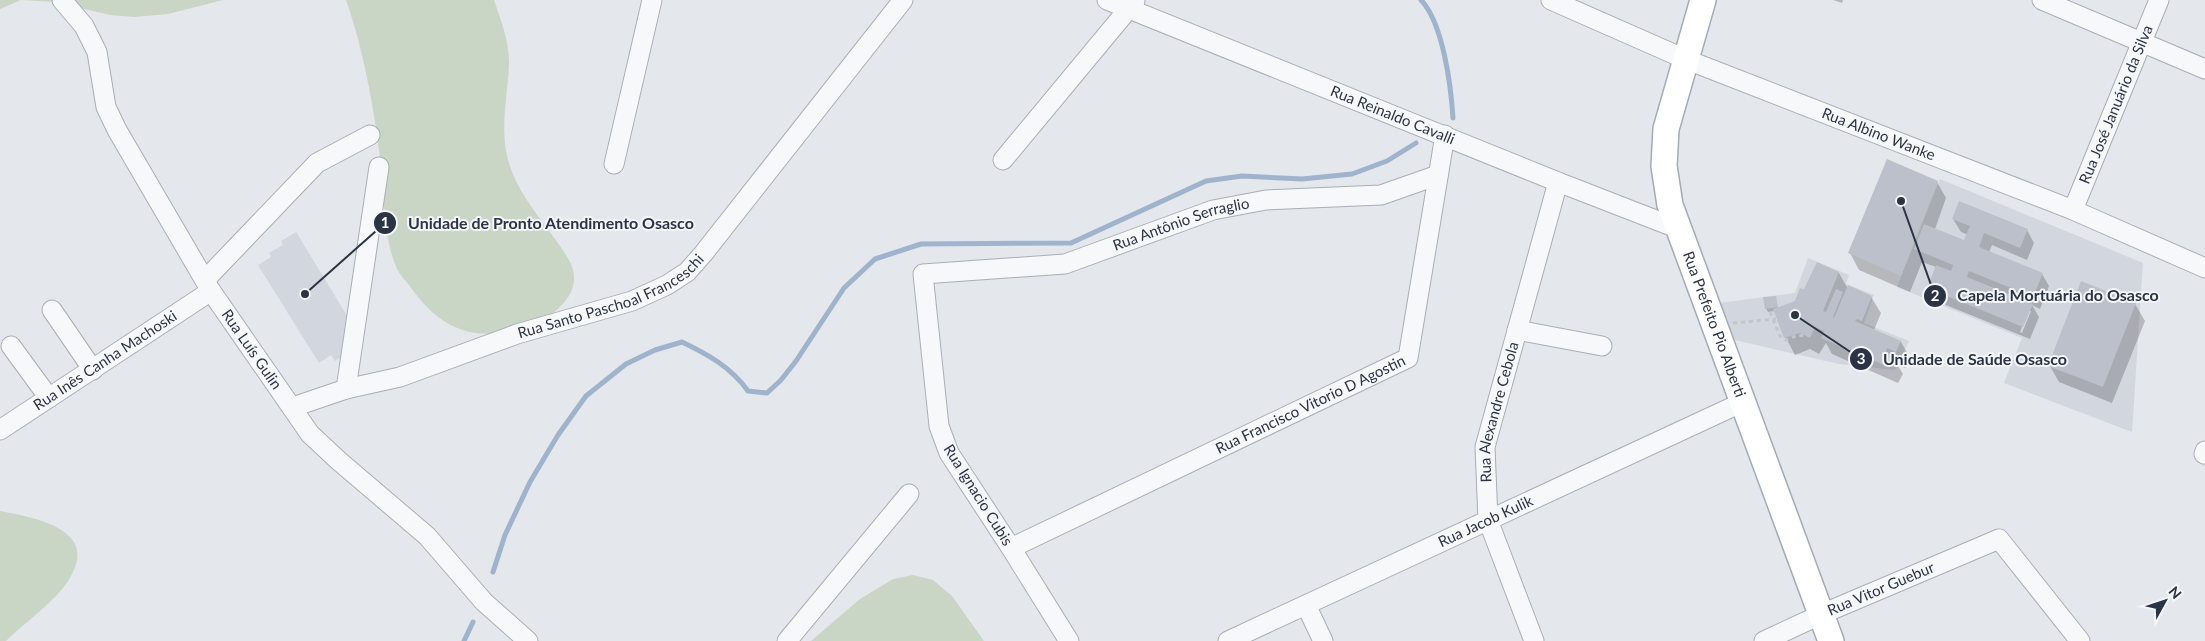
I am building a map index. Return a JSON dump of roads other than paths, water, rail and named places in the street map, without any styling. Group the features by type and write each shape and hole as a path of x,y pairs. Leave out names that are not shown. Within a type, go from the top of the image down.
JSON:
{"main road":[{"name":"Rua Prefeito Pio Alberti","path":"1703,0 1666,130 1664,166 1670,205 1832,641"}],"street":[{"name":"Rua Luís Gulin","path":"62,0 84,26 97,52 106,107 117,130 208,286 310,434 427,536 484,602 528,641"},
{"path":"614,164 652,0"},
{"name":"Rua Santo Paschoal Franceschi","path":"293,407 346,389 400,376 517,334 632,302 667,285 687,272 903,0"},
{"name":"Rua Reinaldo Cavalli","path":"1107,0 1132,4 1558,182 1679,229"},
{"name":"Rua Albino Wanke","path":"1551,0 1685,59 2073,210 2205,268"},
{"path":"2042,0 2205,69"},
{"name":"Rua José Januário da Silva","path":"2073,210 2159,0"},
{"path":"1003,160 1132,4"},
{"name":"Rua Inês Canha Machoski","path":"0,430 93,370 208,286 317,163 370,135"},
{"name":"Rua Francisco Vitorio D Agostin","path":"1011,548 1408,358 1445,135"},
{"path":"346,389 378,167"},
{"name":"Rua Antônio Serraglio","path":"923,274 1065,264 1213,210 1266,200 1381,195 1438,175"},
{"name":"Rua Alexandre Cebola","path":"1534,641 1488,520 1486,447 1558,182"},
{"name":"Rua Ignacio Cubis","path":"923,274 939,426 949,453 1069,641"},
{"path":"52,310 93,370"},
{"path":"1517,330 1602,346"},
{"path":"12,346 49,398"},
{"name":"Rua Jacob Kulik","path":"1228,641 1743,402"},
{"path":"786,641 909,494"},
{"name":"Rua Vitor Guebur","path":"1764,641 1822,614 1999,539 2080,641"},
{"path":"1306,604 1323,641"}],"waterway":[{"path":"1421,0 1429,10 1440,39 1448,73 1453,118"},
{"path":"493,572 505,535 530,482 558,435 586,396 626,364 655,350 682,342 709,356 726,368 748,391 767,393 781,380 796,361 844,288 875,259 921,244 1071,243 1206,181 1242,176 1302,179 1352,174 1387,161 1416,143"},
{"path":"464,641 473,622"}],"place":[{"name":"Capela Mortuária do Osasco","path":"1901,201"},
{"name":"Unidade de Pronto Atendimento Osasco","path":"305,294"},
{"name":"Unidade de Saúde Osasco","path":"1795,315"}]}
